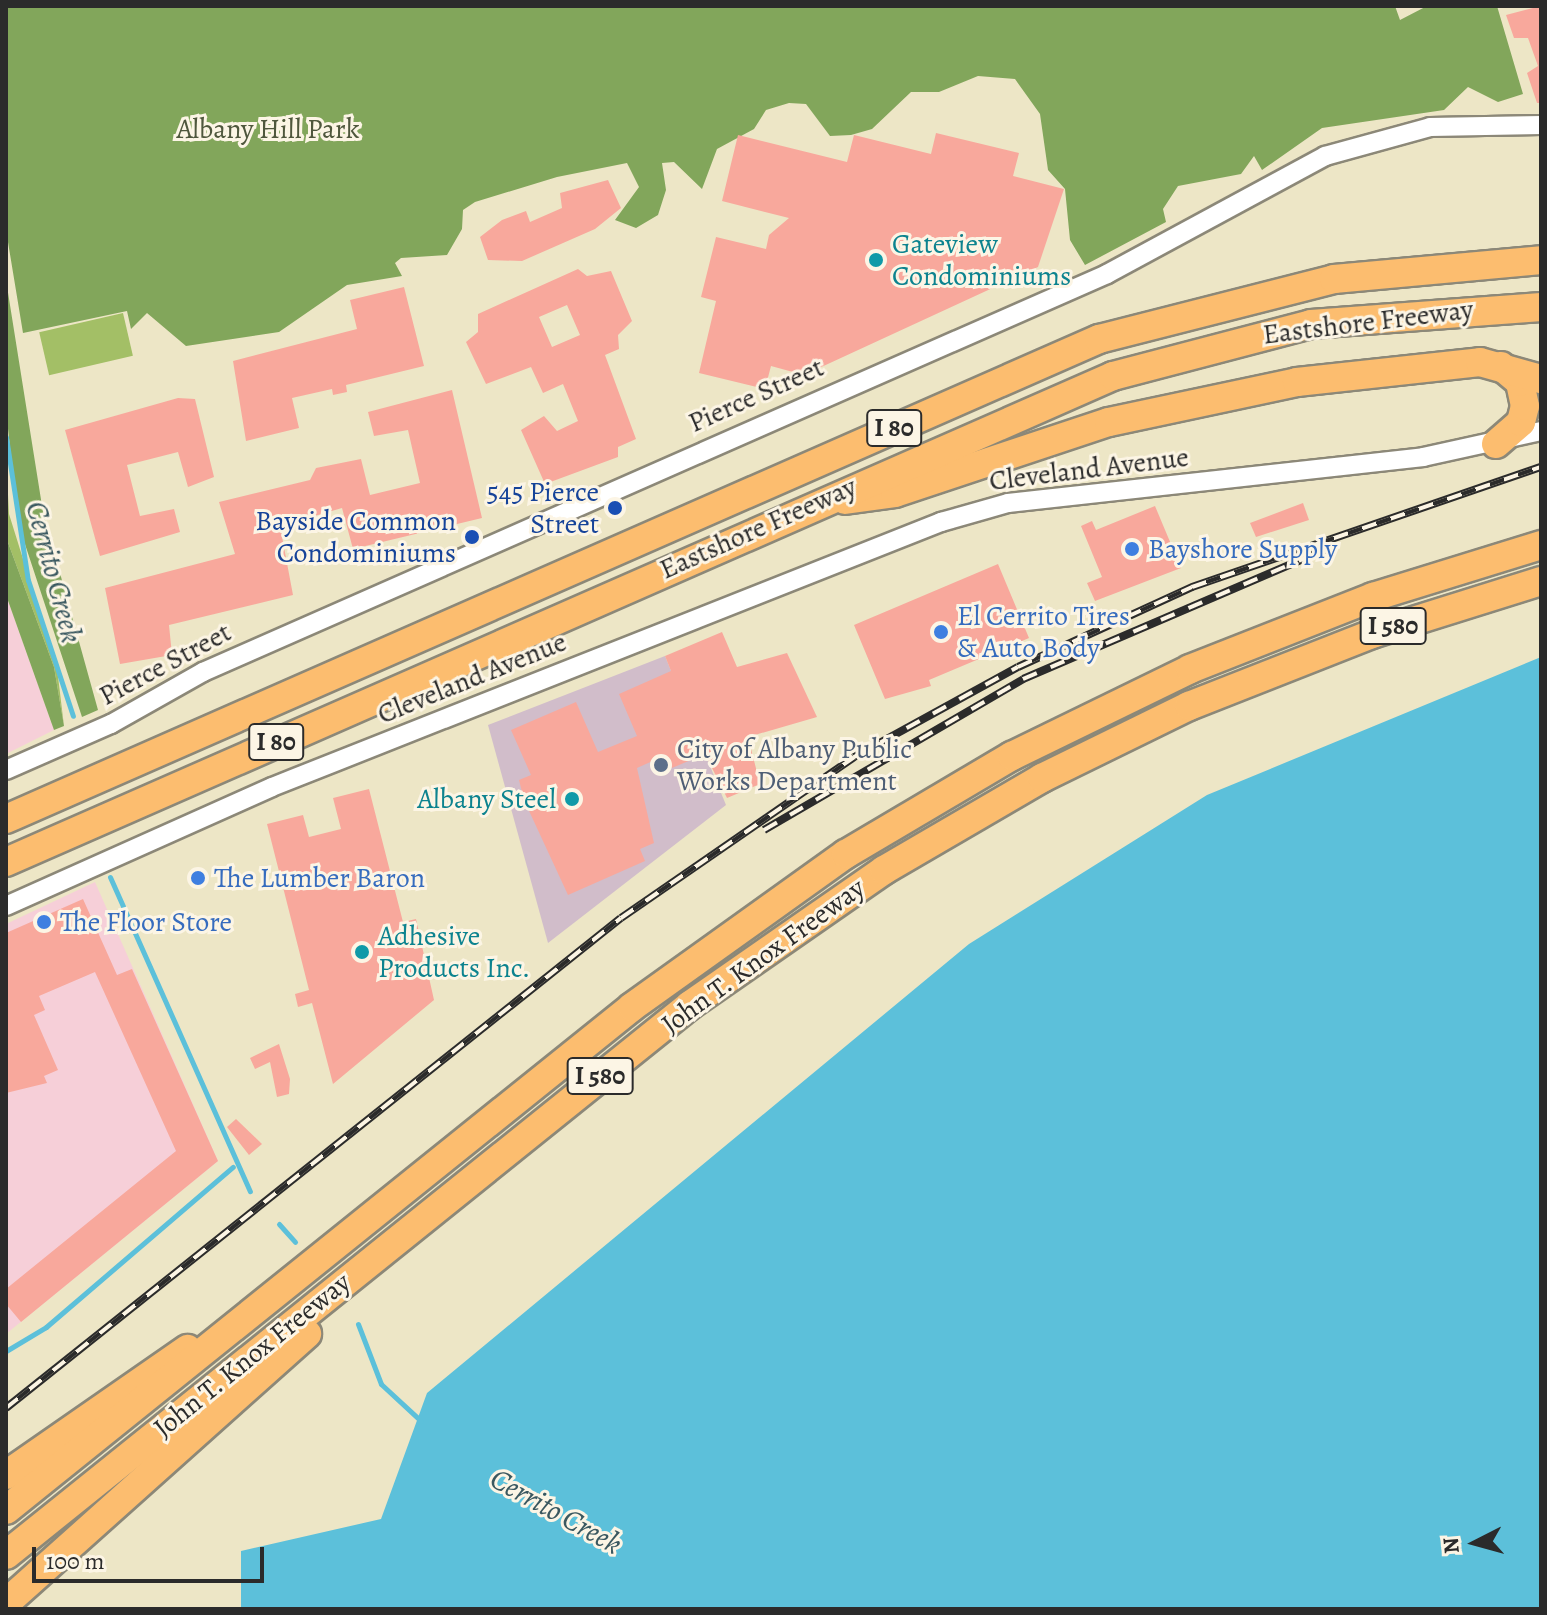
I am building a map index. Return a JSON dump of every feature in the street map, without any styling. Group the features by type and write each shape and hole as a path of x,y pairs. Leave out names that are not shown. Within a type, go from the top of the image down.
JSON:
{"highway":[{"path":"1334,279 1541,240"},
{"name":"Eastshore Freeway","path":"6,819 1066,352 1201,308 1334,279 1541,260"},
{"name":"Eastshore Freeway","path":"6,862 1082,387 1211,345 1379,314 1541,307"},
{"path":"809,505 895,493 1169,407 1346,374 1480,362 1541,379"},
{"path":"1480,362 1508,370 1525,398 1521,422 1496,444"},
{"name":"John T. Knox Freeway","path":"6,1510 671,977 899,820 1190,669 1352,604 1537,545"},
{"name":"John T. Knox Freeway","path":"6,1555 451,1196 744,965 985,810 1279,668 1541,581"},
{"path":"6,1603 440,1221 451,1196"},
{"path":"6,1475 160,1363 238,1325"}],"street":[{"name":"Pierce Street","path":"6,770 111,724 203,672 1107,274 1325,156 1430,127 1541,125"},
{"name":"Cleveland Avenue","path":"6,906 128,848 954,518 1008,503 1496,444 1541,431"}],"shaded area":[{"path":"6,595 54,730 6,754"},
{"path":"665,656 726,805 548,943 488,725"},
{"path":"95,882 218,1161 6,1334 6,924"}],"green space":[{"name":"Albany Hill Park","path":"6,6 1395,6 1400,20 1427,6 1497,6 1523,94 1498,102 1468,87 1444,110 1322,128 1262,170 1254,156 1241,174 1178,186 1163,209 1166,222 1085,265 1070,240 1065,189 1048,170 1040,114 1015,79 978,76 939,92 911,92 872,129 851,135 830,136 806,104 789,103 766,110 754,129 717,149 702,189 674,162 662,163 666,190 658,215 636,228 615,220 639,187 627,163 557,177 475,202 463,210 462,229 447,255 401,258 395,263 402,276 347,285 279,332 186,346 147,313 131,329 127,311 23,333 6,230"},
{"path":"6,280 43,512 98,710 82,717 18,523 6,410"},
{"path":"123,313 133,356 49,375 39,332"},
{"path":"6,455 9,514 57,668 64,726 54,667 6,537"},
{"path":"6,537 54,667 64,726 54,730 6,595"}],"water":[{"path":"1541,657 1541,1609 241,1609 241,1551 381,1519 427,1393 969,944 1207,795"}],"building":[{"path":"1541,6 1541,103 1537,103 1527,73 1538,66 1528,38 1514,38 1506,15"},
{"name":"Gateview Condominiums","path":"936,133 1019,153 1013,176 1064,189 1038,267 804,375 771,366 765,389 699,373 716,301 701,297 716,237 766,249 769,235 789,218 722,201 738,135 847,162 854,135 931,154"},
{"path":"608,180 621,208 595,229 522,261 488,260 480,237 502,220 526,211 530,222 562,208 560,193"},
{"path":"578,269 587,276 611,271 632,321 618,335 619,349 605,355 636,439 618,447 618,457 545,484 521,430 544,416 557,431 578,421 563,384 543,393 531,367 486,384 466,342 478,332 478,314","holes":["567,305 580,335 552,347 539,317"]},
{"path":"404,287 424,366 346,385 347,392 333,395 332,389 292,398 299,428 246,441 233,361 357,329 350,300"},
{"path":"452,390 482,518 353,549 342,508 280,526 293,595 169,625 172,655 120,664 105,588 235,554 219,502 310,480 316,468 361,459 370,495 420,483 408,430 374,436 368,412"},
{"path":"178,398 195,399 214,477 188,487 178,452 127,465 140,516 174,509 180,532 100,556 65,430"},
{"path":"1303,503 1309,520 1256,537 1250,523"},
{"name":"Bayshore Supply","path":"1155,506 1181,568 1095,601 1087,583 1102,577 1081,526 1092,521 1096,530"},
{"name":"El Cerrito Tires & Auto Body","path":"998,564 1029,638 929,680 931,686 885,699 854,625"},
{"path":"722,632 737,667 787,653 817,717 748,737 760,784 727,798 705,754 672,768 666,755 637,768 654,843 640,849 645,861 568,895 524,800 519,780 531,775 511,730 576,702 598,752 637,736 619,694 671,671 665,656"},
{"name":"Adhesive Products Inc.","path":"369,789 403,922 416,919 434,1000 333,1084 312,1003 298,1007 295,994 309,990 267,824 303,815 309,837 341,829 333,798"},
{"path":"83,899 117,975 132,969 218,1161 21,1322 6,1304 6,1289 176,1151 95,972 39,996 45,1010 34,1015 58,1070 44,1076 47,1083 6,1093 6,933"},
{"path":"279,1044 290,1079 289,1094 277,1097 270,1062 255,1069 250,1058"},
{"path":"236,1119 262,1144 249,1155 227,1127"}],"waterway":[{"name":"Cerrito Creek","path":"6,437 28,580 73,716"},
{"name":"Cerrito Creek","path":"110,877 250,1191"},
{"path":"6,1351 46,1327 233,1167"},
{"name":"Cerrito Creek","path":"279,1224 295,1242"},
{"name":"Cerrito Creek","path":"358,1324 381,1384 421,1421"}],"railway":[{"path":"6,1408 621,918 854,757 1018,667 1192,587 1541,467"},
{"path":"764,830 1023,679 1328,548"}],"place":[{"name":"Gateview Condominiums","path":"876,260"},
{"name":"545 Pierce Street","path":"615,508"},
{"name":"Bayside Common Condominiums","path":"472,537"},
{"name":"Bayshore Supply","path":"1132,549"},
{"name":"El Cerrito Tires & Auto Body","path":"941,632"},
{"name":"City of Albany Public Works Department","path":"661,765"},
{"name":"Albany Steel","path":"572,799"},
{"name":"The Lumber Baron","path":"198,878"},
{"name":"The Floor Store","path":"44,922"},
{"name":"Adhesive Products Inc.","path":"362,952"}]}
